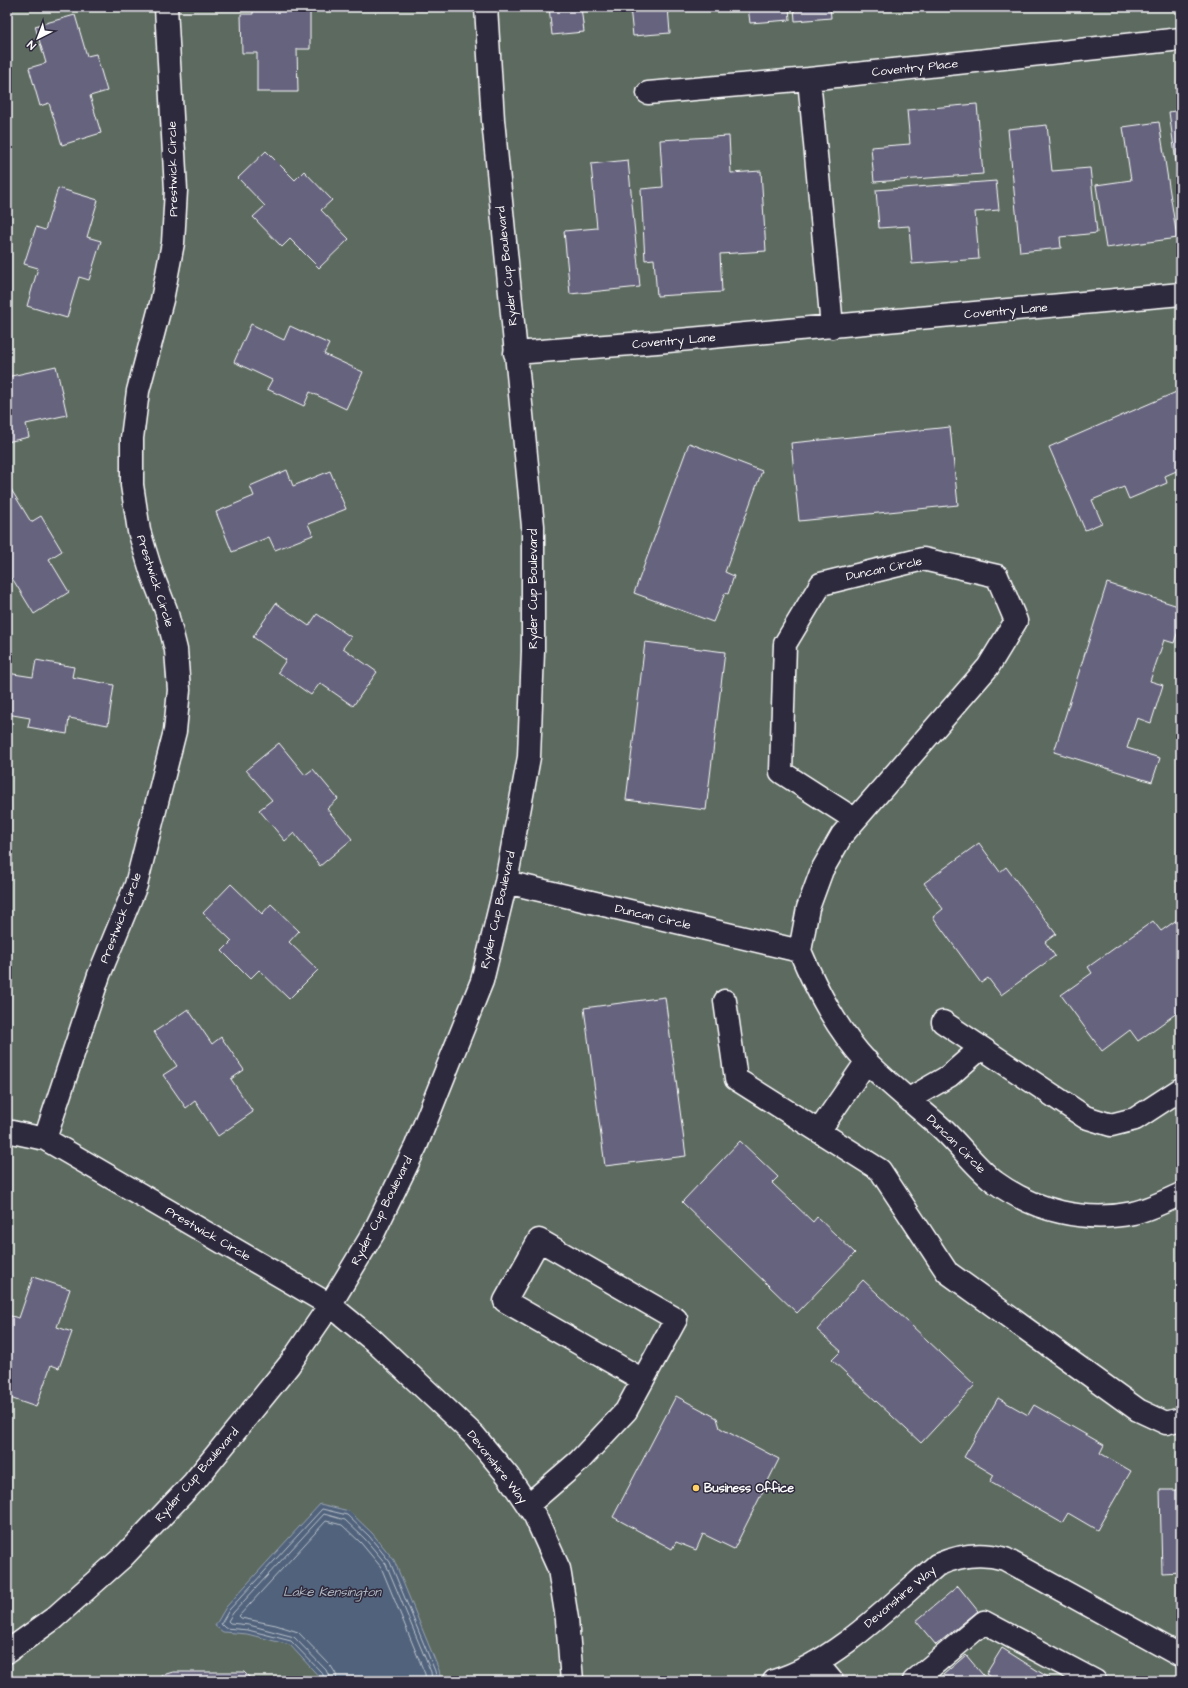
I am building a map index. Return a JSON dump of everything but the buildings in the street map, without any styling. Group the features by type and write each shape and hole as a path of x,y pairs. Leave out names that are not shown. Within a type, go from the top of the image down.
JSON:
{"street":[{"name":"Prestwick Circle","path":"45,1139 99,975 136,885 175,731 179,690 176,650 166,610 152,574 139,531 132,485 132,438 138,391 162,300 173,243 176,190 166,7"},
{"name":"Ryder Cup Boulevard","path":"7,1652 53,1619 123,1557 194,1482 289,1365 330,1305 374,1232 416,1146 482,981 506,882 529,757 533,651 533,526 492,120 486,7"},
{"name":"Coventry Place","path":"648,93 809,79 1181,39"},
{"path":"809,79 832,327"},
{"name":"Coventry Lane","path":"515,353 832,327 1181,294"},
{"name":"Duncan Circle","path":"854,819 781,772 785,644 789,637 821,584 923,559 997,576 1016,621 988,667 854,819 842,835 822,870 808,908 800,951 818,992 842,1031 867,1062 951,1136 979,1167 1012,1193 1051,1210 1092,1217 1134,1213 1157,1205 1181,1194"},
{"name":"Duncan Circle","path":"506,882 800,951"},
{"path":"726,1001 736,1079 880,1170 947,1272 1138,1410 1166,1424 1181,1418"},
{"path":"943,1022 1084,1117 1111,1125 1135,1119 1181,1089"},
{"path":"909,1099 949,1076 981,1048"},
{"path":"819,1131 867,1062"},
{"name":"Prestwick Circle","path":"7,1131 45,1139 330,1305"},
{"path":"528,1506 579,1461 626,1411 643,1380 676,1319 539,1240 505,1302 643,1380"},
{"name":"Devonshire Way","path":"330,1305 374,1341 474,1435 508,1476 535,1516 559,1569 572,1681"},
{"name":"Devonshire Way","path":"774,1681 816,1662 860,1631 937,1565 972,1554 995,1556 1006,1559 1181,1656"},
{"path":"914,1681 984,1622 1095,1681"},
{"path":"816,1662 832,1681"}],"green space":[{"path":"7,7 1181,7 1181,1681 7,1681"}],"water":[{"name":"Lake Kensington","path":"320,1504 349,1511 372,1533 394,1560 439,1670 441,1681 323,1681 290,1645 247,1634 223,1632 215,1626 226,1607"}],"place":[{"name":"Business Office","path":"696,1488"}]}
